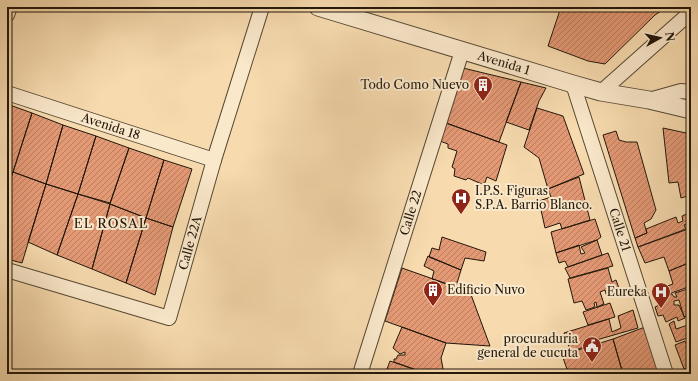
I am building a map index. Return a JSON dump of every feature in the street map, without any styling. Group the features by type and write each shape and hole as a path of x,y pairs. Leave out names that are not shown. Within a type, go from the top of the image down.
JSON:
{"street":[{"path":"7,16 10,7"},
{"name":"Calle 22A","path":"7,270 169,318 214,160 262,7"},
{"name":"Avenida 1","path":"318,7 601,92 649,100 691,110"},
{"path":"601,92 691,12"},
{"name":"Calle 22","path":"360,374 462,51"},
{"name":"Calle 21","path":"573,84 666,374"},
{"path":"649,100 680,91 691,92"},
{"name":"Avenida 18","path":"7,93 214,160"}],"building":[{"path":"561,7 667,7 655,15 605,64 588,61 548,46"},
{"name":"Todo Como Nuevo","path":"463,68 521,82 499,142 446,123"},
{"path":"521,82 546,88 539,101 529,130 506,122"},
{"path":"7,104 32,113 13,172 7,170"},
{"path":"537,108 563,116 584,174 548,189 539,158 524,147"},
{"path":"32,113 63,125 46,184 13,172"},
{"path":"446,123 507,145 496,181 487,177 484,185 468,178 466,180 454,176 455,169 452,167 457,151 448,148 448,144 440,141"},
{"path":"63,125 96,136 78,194 46,184"},
{"path":"663,128 686,133 691,150 691,195 681,198 678,182 669,183"},
{"path":"616,131 619,140 626,142 637,142 656,210 651,219 644,223 647,233 635,238 603,135"},
{"path":"96,136 129,148 110,203 78,194"},
{"path":"129,148 164,160 146,218 110,204"},
{"path":"164,160 192,169 173,227 146,218"},
{"path":"7,170 13,172 7,189"},
{"path":"13,172 46,184 22,263 7,259 7,189"},
{"path":"579,177 590,220 562,229 560,223 545,228 539,201 551,197 548,189"},
{"path":"46,184 78,194 57,255 28,242"},
{"path":"78,194 110,204 92,269 57,255"},
{"path":"110,204 146,218 126,283 92,269"},
{"path":"691,212 691,223 684,225 686,229 638,247 635,238 647,233 646,229 676,217 678,223 683,221 682,216"},
{"path":"146,218 173,227 155,295 126,283"},
{"path":"595,219 601,237 597,240 556,253 551,232"},
{"path":"691,228 691,262 669,271 664,257 645,263 638,247"},
{"path":"442,237 486,252 484,261 465,258 461,270 429,257 432,248 439,250"},
{"path":"597,240 602,255 568,267 565,261 559,263 556,253 579,245 581,254 585,253 581,247"},
{"path":"608,253 613,266 570,278 565,268"},
{"path":"428,256 461,270 457,283 471,289 470,292 432,279 434,271 424,266"},
{"path":"691,262 691,286 658,298 656,290 673,284 669,271"},
{"name":"Edificio Nuvo","path":"402,268 470,292 490,346 446,343 385,321"},
{"path":"608,268 612,282 616,280 621,294 607,297 605,290 600,292 604,304 597,307 596,302 594,303 595,307 586,310 582,301 574,303 568,279"},
{"path":"691,288 691,314 684,317 685,318 678,321 677,317 666,322 663,315 658,316 655,307 662,304 661,298 672,294 674,297 677,297 675,293","holes":["679,300 683,314 679,305 674,305 674,301"]},
{"path":"610,303 615,317 588,325 583,312"},
{"path":"633,310 638,328 593,341 594,343 571,352 564,333 609,319 612,332 621,328 618,316"},
{"path":"691,318 691,336 690,333 686,334 687,338 676,342 669,324 674,321 676,329 688,325 687,319"},
{"path":"402,327 446,343 441,358 444,374 430,374 430,370 427,369 425,373 394,362 394,359 396,359 398,355 405,355 405,352 400,354 393,348"},
{"path":"645,327 661,374 623,374 613,339"},
{"name":"procuraduria general de cucuta","path":"613,339 623,374 586,374 586,372 568,372 562,355"},
{"path":"685,341 688,348 691,347 691,367 684,369 675,345"},
{"path":"390,361 425,374 390,374 391,370 387,369"}],"place":[{"name":"Todo Como Nuevo","path":"483,102"},
{"name":"I.P.S. Figuras S.P.A. Barrio Blanco.","path":"461,215"},
{"name":"Edificio Nuvo","path":"433,307"},
{"name":"Eureka","path":"661,309"},
{"name":"procuraduria general de cucuta","path":"592,363"}],"district":[{"name":"EL ROSAL","path":"111,223"}]}
